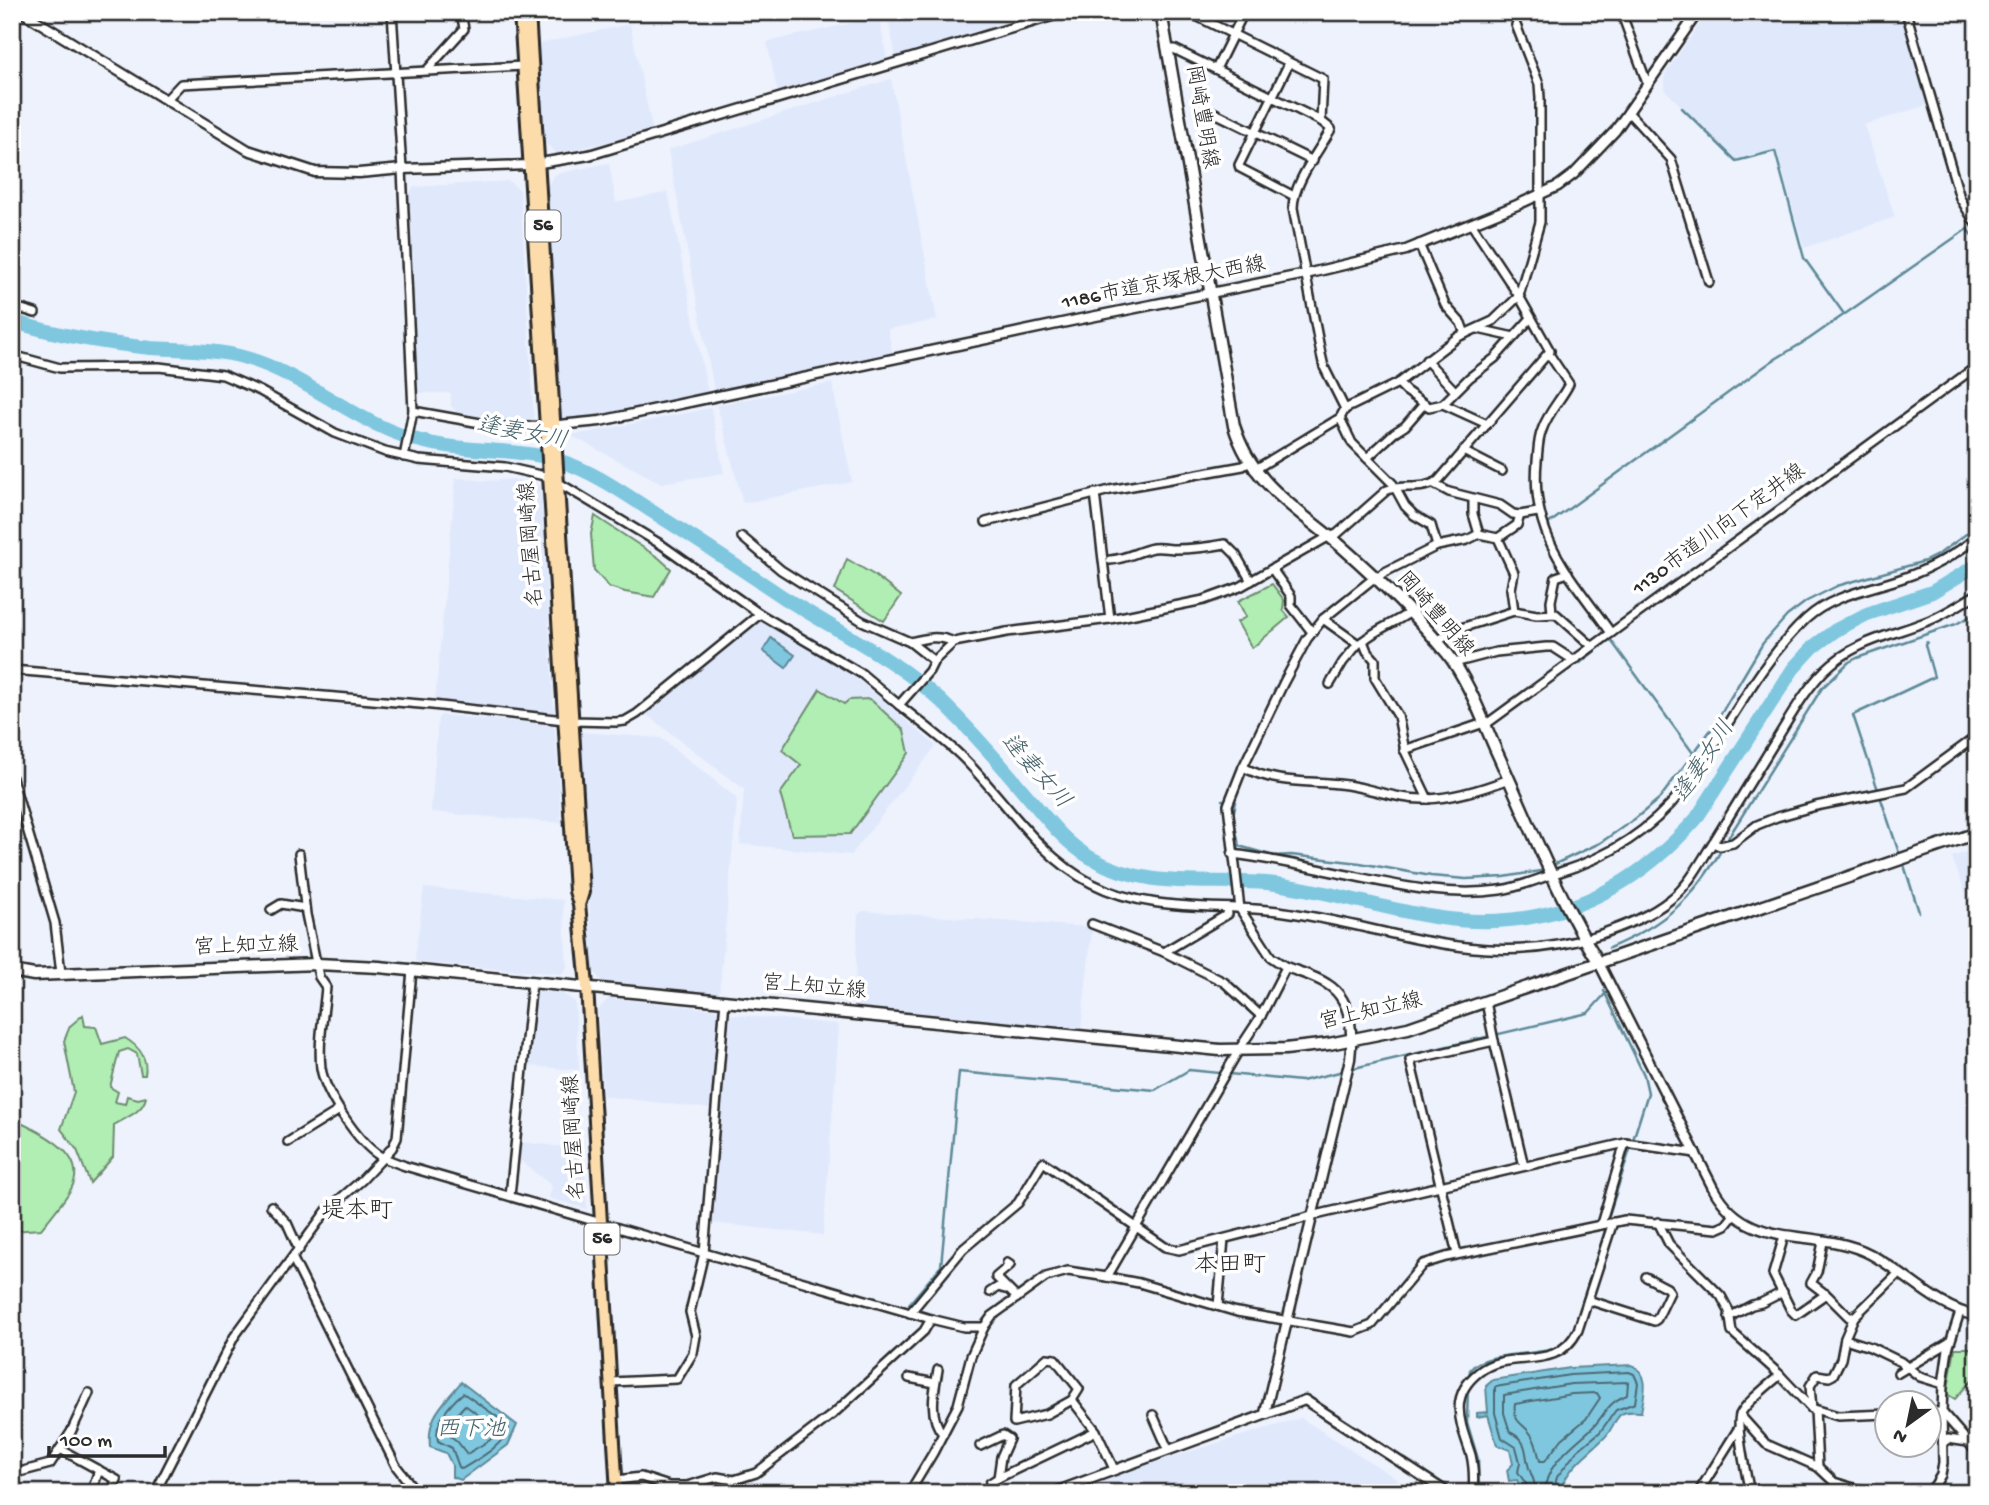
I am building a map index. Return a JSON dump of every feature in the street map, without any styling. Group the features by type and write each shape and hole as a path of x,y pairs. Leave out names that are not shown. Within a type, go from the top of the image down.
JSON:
{"main road":[{"name":"名古屋岡崎線","path":"520,12 534,164"},
{"name":"名古屋岡崎線","path":"529,12 534,164 568,720 575,891 579,904 587,986 617,1493"},
{"name":"岡崎豊明線","path":"1161,12 1234,426 1252,466 1268,487 1375,579 1454,663 1559,887 1599,963"},
{"path":"1599,963 1977,833"},
{"name":"宮上知立線","path":"12,971 34,975 317,964 587,986 1220,1050 1285,1049 1408,1028 1599,963"}],"street":[{"path":"22,12 248,150 315,172 359,173 534,164 589,155 1065,12"},
{"path":"392,12 413,412 404,455"},
{"path":"427,70 464,29 461,12"},
{"path":"1188,12 1323,79 1321,121"},
{"path":"1216,69 1244,12"},
{"path":"1621,12 1647,83"},
{"name":"1186市道京塚根大西線","path":"550,426 600,421 1392,254 1472,225 1558,186 1574,174 1604,143 1628,112 1698,12"},
{"path":"1906,12 1960,198 1977,226"},
{"path":"986,522 1164,479 1252,466 1340,418 1345,410 1398,383 1465,334 1493,321 1519,296 1540,222 1539,84 1516,25"},
{"path":"1168,49 1174,49 1216,69 1321,121 1331,129 1294,196 1296,231 1324,367 1345,410"},
{"path":"1289,63 1239,165 1240,168 1294,196"},
{"path":"166,100 181,84 523,66"},
{"path":"1213,112 1313,161"},
{"path":"1628,112 1671,159 1709,282"},
{"path":"1472,225 1519,296 1550,351 1549,354 1569,384 1550,413 1540,436 1536,478 1538,512 1552,552 1611,632"},
{"path":"1419,244 1446,305 1461,323 1465,334"},
{"path":"12,306 35,313"},
{"path":"1398,383 1429,407 1443,404 1494,358 1531,318"},
{"path":"1477,329 1514,337"},
{"path":"901,702 929,671 934,661 954,642 1007,632 1110,619 1224,595 1337,534 1381,494 1395,488 1422,488 1434,484 1549,354"},
{"path":"12,355 60,368 159,367 223,375 260,391 335,433 404,455 453,464 505,467 554,478 662,545 760,614 862,674 901,702 960,755 1047,851 1068,869 1091,883 1116,894 1146,902 1227,908 1240,906 1304,915 1465,949 1516,950 1554,947 1636,921 1673,898 1716,844 1797,708 1826,669 1861,644 1936,618 1977,594"},
{"path":"1426,360 1455,391"},
{"name":"1130市道川向下定井線","path":"1404,750 1484,724 1977,366"},
{"path":"1367,458 1405,426 1424,404"},
{"path":"1443,404 1487,424"},
{"path":"413,412 503,427 550,426"},
{"path":"1340,418 1352,443 1395,488 1405,506 1431,525 1437,546"},
{"path":"1463,451 1502,471"},
{"path":"1434,484 1449,492 1500,505 1513,514 1538,512"},
{"path":"1095,494 1110,619"},
{"path":"1473,499 1473,514 1479,534"},
{"path":"1265,1413 1353,1039 1345,1005 1333,988 1286,967 1271,957 1240,906 1228,805 1284,681 1311,632 1323,619 1383,573 1437,546 1467,540 1479,534 1497,538 1517,525 1520,515"},
{"path":"742,537 780,569 862,621 910,642 934,661"},
{"path":"1233,856 1409,888 1448,892 1481,892 1522,886 1601,857 1633,838 1673,803 1779,646 1809,617 1840,598 1923,570 1957,552 1977,537"},
{"path":"1497,538 1514,573 1511,589 1514,611"},
{"path":"1110,560 1129,558 1149,549 1210,548 1225,544 1236,555 1251,581"},
{"path":"1272,569 1291,596 1291,606 1311,632"},
{"path":"1552,613 1551,601 1556,578 1568,573"},
{"path":"1436,641 1458,629 1514,611 1537,615 1552,613 1560,616 1592,646"},
{"path":"1330,684 1343,662 1361,643 1377,630 1409,613"},
{"path":"12,670 605,723 625,721 637,714 760,614"},
{"path":"1323,619 1361,643 1375,660 1375,678 1398,716 1404,750 1428,799"},
{"path":"910,642 943,637 954,642"},
{"path":"1454,663 1496,652 1546,647 1553,647 1573,660"},
{"path":"1716,844 1730,844 1757,825 1777,817 1816,806 1906,788 1977,736"},
{"path":"1243,767 1260,776 1275,779 1348,785 1411,799 1428,799 1486,788 1509,779"},
{"path":"12,778 55,923 61,973"},
{"path":"299,854 305,908 319,977 326,986 321,1045 321,1068 325,1083 338,1111 382,1157 931,1320 984,1328"},
{"path":"271,910 281,905 305,908"},
{"path":"1164,952 1208,925 1222,920 1228,914 1227,908"},
{"path":"1092,924 1164,952 1224,982 1261,1016"},
{"path":"1599,963 1717,1196 1734,1215 1756,1228 1784,1236 1851,1247 1868,1253 1960,1312 1977,1316"},
{"path":"1108,1276 1261,1016 1286,967"},
{"path":"155,1493 234,1337 327,1210 362,1180 392,1148 399,1128 398,1114 412,971"},
{"path":"510,1196 532,981"},
{"path":"611,1382 677,1379 693,1353 696,1336 690,1312 704,1253 725,1000"},
{"path":"1486,1002 1524,1166"},
{"path":"1457,1254 1410,1060 1494,1041"},
{"path":"288,1142 338,1111"},
{"path":"910,1313 963,1249 1018,1203 1043,1162 1165,1247 1179,1250 1312,1216 1627,1143 1696,1153"},
{"path":"1601,1224 1627,1143"},
{"path":"271,1206 287,1223 299,1250"},
{"path":"909,1493 958,1405 971,1356 984,1328 992,1316 1046,1278 1068,1271 1108,1276 1218,1306 1343,1331 1364,1329 1384,1313 1423,1264 1457,1254 1613,1222 1658,1222 1717,1229 1726,1225 1734,1215"},
{"path":"1473,1493 1474,1470 1460,1423 1459,1403 1462,1391 1480,1370 1491,1365 1547,1357 1564,1349 1575,1336 1613,1222"},
{"path":"1658,1222 1669,1244 1721,1296 1732,1332 1814,1410 1838,1416 1874,1415"},
{"path":"1784,1236 1772,1271 1796,1315 1826,1294"},
{"path":"1218,1306 1224,1239"},
{"path":"1823,1242 1817,1272 1811,1283 1846,1315 1854,1317"},
{"path":"293,1259 396,1466 417,1493"},
{"path":"1007,1263 1010,1265 996,1277 1016,1299"},
{"path":"1818,1467 1810,1386 1817,1375 1833,1375 1854,1317 1899,1273"},
{"path":"1588,1300 1656,1320 1670,1292 1646,1277"},
{"path":"990,1292 1003,1287 1016,1299"},
{"path":"1729,1317 1752,1304 1758,1304 1783,1292"},
{"path":"1943,1390 1950,1342 1960,1312"},
{"path":"617,1480 641,1477 669,1486 687,1486 716,1477 734,1480 756,1473 833,1413 924,1331 931,1320"},
{"path":"1845,1339 1870,1347 1908,1366 1920,1377 1943,1384"},
{"path":"1898,1373 1950,1342"},
{"path":"1047,1357 1055,1359 1079,1389 1072,1400 1047,1414 1014,1422 1016,1385 1047,1357"},
{"path":"937,1370 933,1408 938,1428 943,1434"},
{"path":"1757,1493 1750,1490 1738,1430 1740,1415 1780,1375"},
{"path":"909,1378 935,1383"},
{"path":"12,1474 50,1464 71,1432 89,1393"},
{"path":"1072,1400 1096,1431 1114,1469"},
{"path":"1052,1493 1265,1413 1307,1400 1448,1493"},
{"path":"1944,1414 1977,1453"},
{"path":"1153,1415 1168,1449"},
{"path":"1740,1415 1766,1444 1818,1467 1833,1482 1856,1491 1881,1493"},
{"path":"1698,1493 1738,1430"},
{"path":"987,1493 990,1483 998,1478 1096,1431"},
{"path":"980,1446 1003,1435 1009,1439 998,1478"},
{"path":"1944,1442 1948,1439 1968,1442"},
{"path":"60,1450 117,1480 110,1493"},
{"path":"1943,1460 1941,1475 1931,1490 1951,1493"},
{"path":"91,1493 99,1470"}],"shaded area":[{"path":"887,12 1004,12 1007,21 896,58"},
{"path":"1708,12 1900,12 1927,105 1864,125 1895,217 1804,248 1776,149 1736,161 1665,90 1665,74"},
{"path":"879,17 887,60 885,63 778,94 767,42"},
{"path":"630,24 652,128 650,131 558,154 545,143 538,44"},
{"path":"891,79 937,320 888,329 893,357 715,394 668,150"},
{"path":"609,163 616,203 668,192 708,394 602,418 560,420 550,217 546,187 556,174"},
{"path":"508,181 520,190 534,420 492,420 457,412 451,406 451,393 418,393 408,195 414,187"},
{"path":"832,383 852,482 743,503 717,405"},
{"path":"711,408 724,473 661,483 568,434 586,433"},
{"path":"456,478 486,481 513,479 541,486 554,711 552,714 437,704 435,701"},
{"path":"756,620 762,620 859,680 936,746 851,855 740,844 744,789 647,715 646,710"},
{"path":"441,715 552,725 555,728 561,823 431,812 438,719"},
{"path":"580,732 661,738 735,797 737,801 719,995 603,983 593,970"},
{"path":"1977,848 1977,888 1965,892 1952,857"},
{"path":"424,888 563,900 567,967 562,974 416,962"},
{"path":"863,911 1092,929 1081,1028 854,1007 858,915"},
{"path":"535,991 562,993 575,1002 579,1070 529,1066"},
{"path":"609,998 720,1010 711,1109 603,1096 598,1010"},
{"path":"726,1014 836,1024 839,1028 823,1235 711,1223"},
{"path":"519,1142 583,1149 587,1209 549,1198 552,1186 517,1158"},
{"path":"1301,1418 1394,1477 1414,1493 1075,1493 1142,1466"}],"green space":[{"path":"595,516 659,558 671,569 654,597 609,587 594,570 591,534"},
{"path":"847,559 901,596 884,621 835,590"},
{"path":"1272,584 1284,600 1283,610 1289,617 1252,648 1237,622 1246,617 1238,601"},
{"path":"820,689 844,704 849,700 870,699 904,730 909,753 850,834 792,835 780,794 801,765 782,750"},
{"path":"83,1015 85,1026 96,1027 102,1044 125,1038 135,1045 144,1058 146,1069 145,1075 141,1075 137,1054 128,1049 119,1052 110,1087 118,1092 115,1102 125,1104 127,1096 138,1099 146,1097 142,1107 114,1125 113,1157 90,1183 77,1150 61,1129 74,1092 64,1041 70,1026"},
{"path":"12,1119 58,1145 68,1154 74,1165 75,1176 71,1189 41,1229 12,1231"},
{"path":"1977,1337 1977,1374 1955,1399 1947,1394 1955,1348 1974,1348"}],"water":[{"path":"771,638 795,655 786,668 763,651"},
{"path":"1632,1365 1642,1374 1644,1380 1641,1412 1622,1413 1606,1436 1573,1468 1559,1493 1540,1493 1535,1489 1529,1493 1517,1493 1520,1486 1517,1480 1509,1481 1507,1470 1513,1464 1510,1450 1497,1445 1488,1415 1477,1417 1477,1413 1488,1412 1486,1386 1493,1380 1570,1368"},
{"name":"西下池","path":"461,1382 517,1425 508,1445 461,1480 452,1477 452,1465 446,1453 430,1447 430,1436 438,1411"}],"waterway":[{"path":"1682,108 1736,161 1775,151 1804,258 1844,314"},
{"path":"1548,524 1772,361 1809,339 1967,229 1977,242"},
{"name":"逢妻女川","path":"12,321 98,341 235,355 269,366 378,426 401,435 444,446 538,456 574,466 626,495 783,597 904,671 941,701 1063,836 1091,858 1134,875 1156,879 1267,883 1434,917 1473,921 1510,920 1545,914 1578,904 1610,889 1640,870 1669,847 1696,819 1793,669 1813,647 1836,630 1867,614 1932,592 1977,565"},
{"path":"1222,800 1236,802 1233,815 1239,846 1274,856 1291,855 1360,863 1431,876 1466,879 1540,871 1600,843 1660,798 1713,727 1763,643 1787,616 1807,601 1837,586 1925,561 1977,526"},
{"path":"1725,843 1822,688 1849,662 1956,624 1977,613"},
{"path":"1580,663 1610,639 1693,753"},
{"path":"1900,856 1853,715 1934,677 1925,645 1927,642"},
{"path":"1609,948 1646,930 1675,909 1700,882 1722,849"},
{"path":"1903,862 1919,912"},
{"path":"1604,991 1644,1075 1648,1093 1608,1218"},
{"path":"1350,1069 1588,1013 1606,993"},
{"path":"909,1304 941,1266 959,1072 1155,1090 1189,1070 1301,1081 1344,1071"},
{"path":"1573,1331 1605,1231"},
{"path":"1469,1380 1470,1370 1487,1360 1560,1346"},
{"path":"1468,1386 1467,1422 1478,1459 1479,1493"}],"district":[{"name":"堤本町","path":"357,1212"},
{"name":"本田町","path":"1230,1266"}]}
